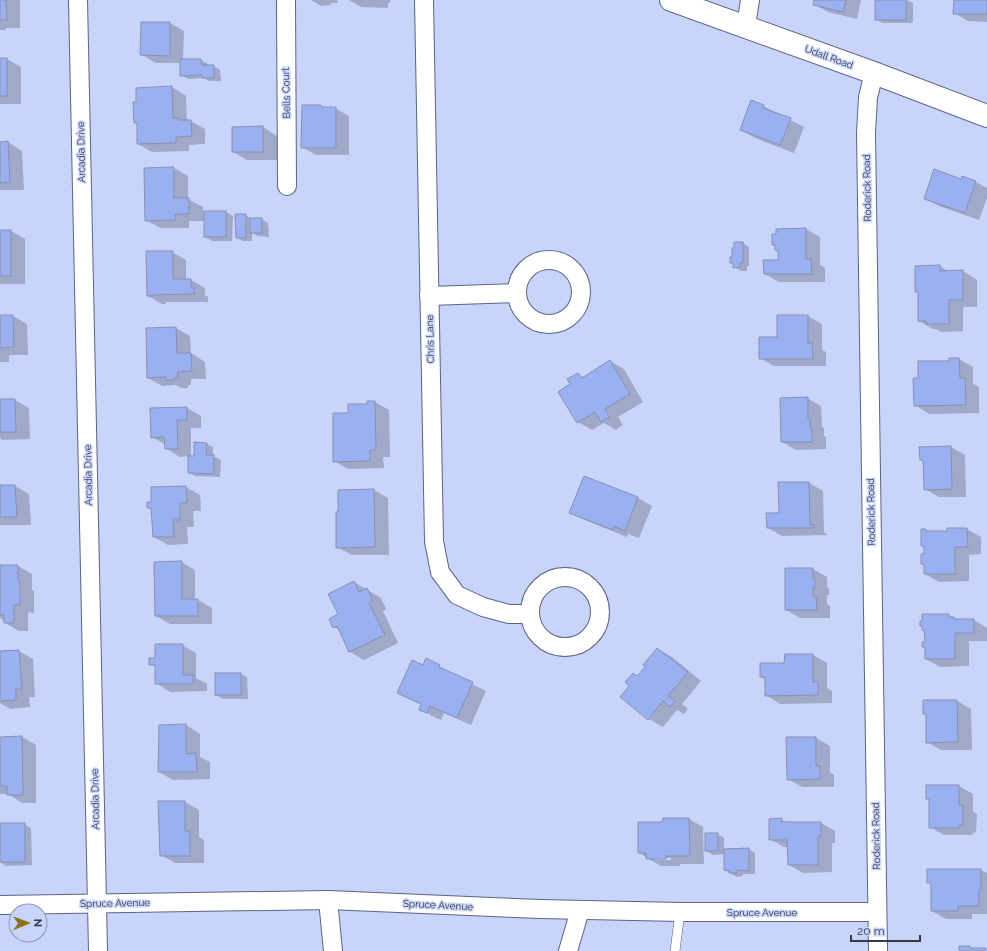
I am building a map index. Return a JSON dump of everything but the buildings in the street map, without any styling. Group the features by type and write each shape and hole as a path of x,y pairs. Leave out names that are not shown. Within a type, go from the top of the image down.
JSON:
{"main road":[{"name":"Udall Road","path":"671,0 746,26 987,116"}],"street":[{"name":"Arcadia Drive","path":"78,0 98,951"},
{"name":"Bells Court","path":"286,0 287,186"},
{"name":"Chris Lane","path":"424,0 434,541 440,572 457,595 483,607 509,614 530,614"},
{"path":"746,26 750,0"},
{"name":"Roderick Road","path":"874,73 868,97 866,133 878,951"},
{"path":"429,296 518,293"},
{"name":"Spruce Avenue","path":"0,905 328,900 580,910 680,912 877,912"},
{"path":"328,900 333,951"},
{"path":"568,951 580,910"}],"lane":[{"path":"675,951 680,912"}]}
